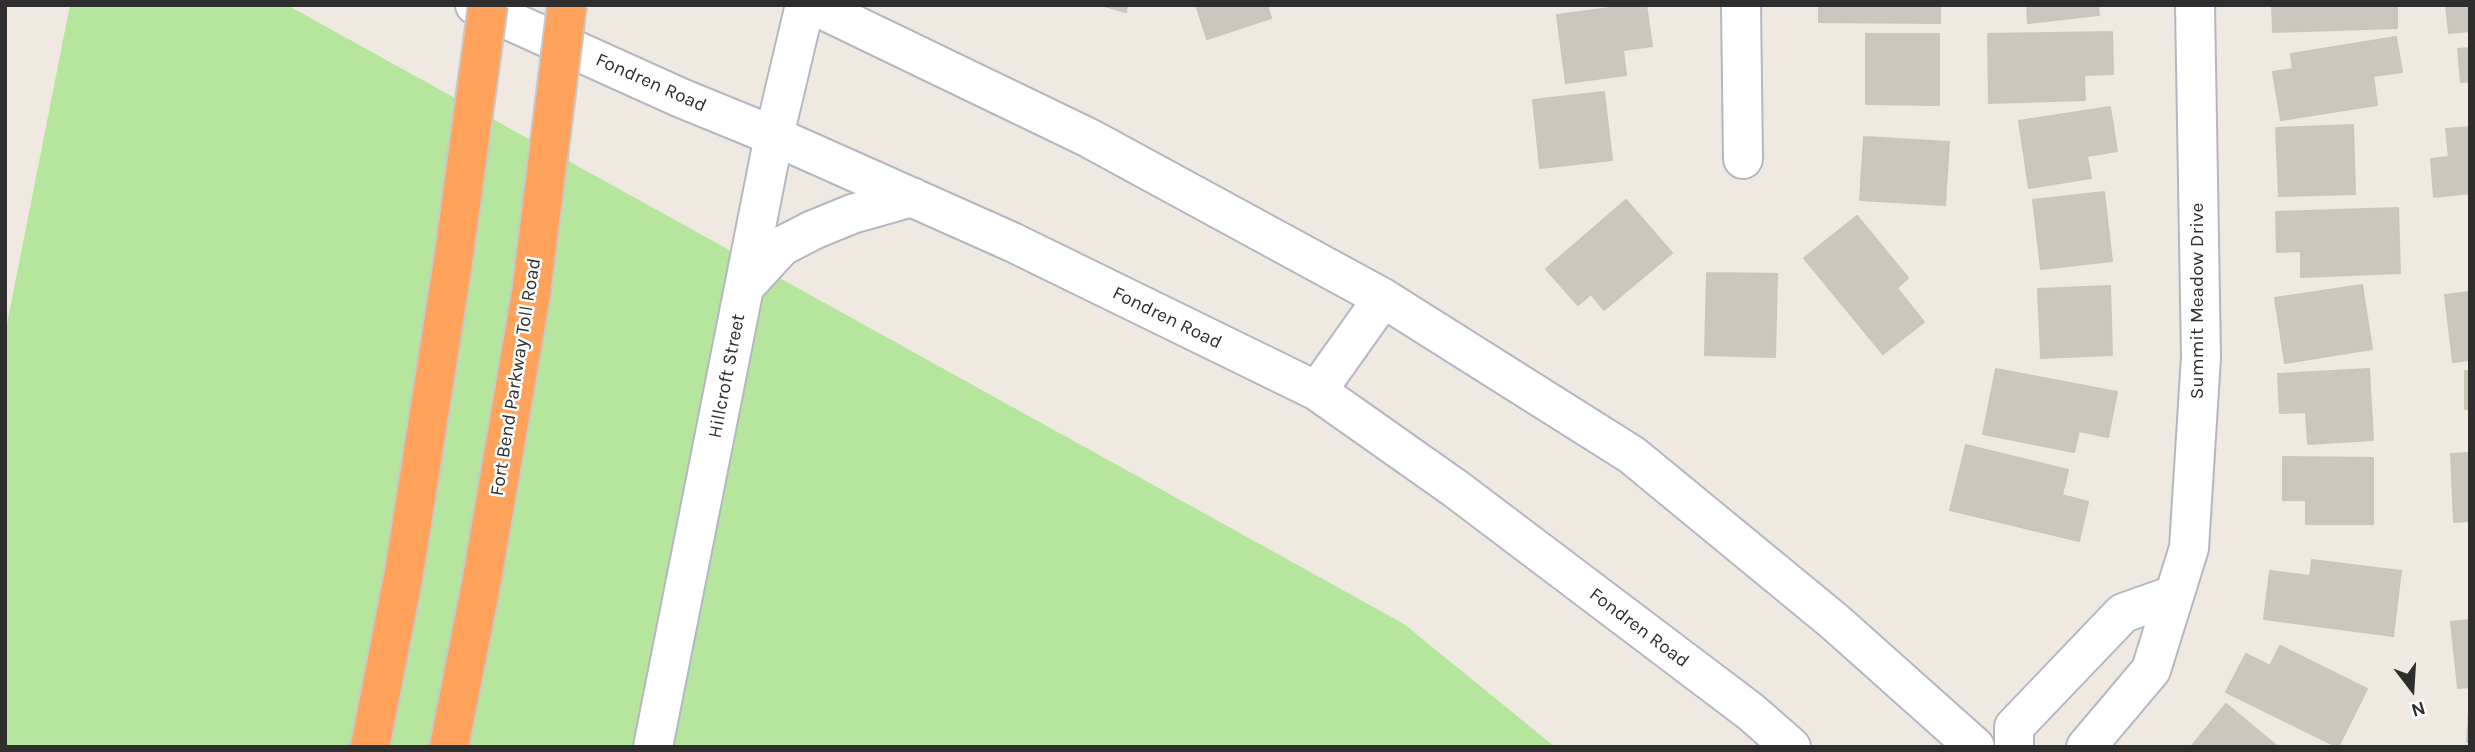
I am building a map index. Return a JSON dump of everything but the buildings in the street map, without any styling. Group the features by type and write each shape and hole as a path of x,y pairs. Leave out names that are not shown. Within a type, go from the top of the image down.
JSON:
{"highway":[{"path":"370,747 404,573 453,262 488,5"},
{"name":"Fort Bend Parkway Toll Road","path":"449,747 481,585 531,294 567,5"}],"main road":[{"name":"Fondren Road","path":"475,5 681,98 775,135 1012,242 1317,391 1456,489 1751,712 1791,747"},
{"name":"Hillcroft Street","path":"653,747 775,135 805,5"},
{"path":"814,5 1089,138 1383,299 1632,455 1835,622 1975,747"},
{"path":"1741,5 1743,159"},
{"name":"Summit Meadow Drive","path":"2086,747 2151,670 2189,548 2201,357 2195,5"},
{"path":"745,286 782,246 852,214 912,197"},
{"path":"1317,391 1383,299"},
{"path":"2014,747 2014,727 2123,613 2174,595"}],"green space":[{"path":"70,5 287,5 1404,624 1555,747 5,747 5,334"}]}
